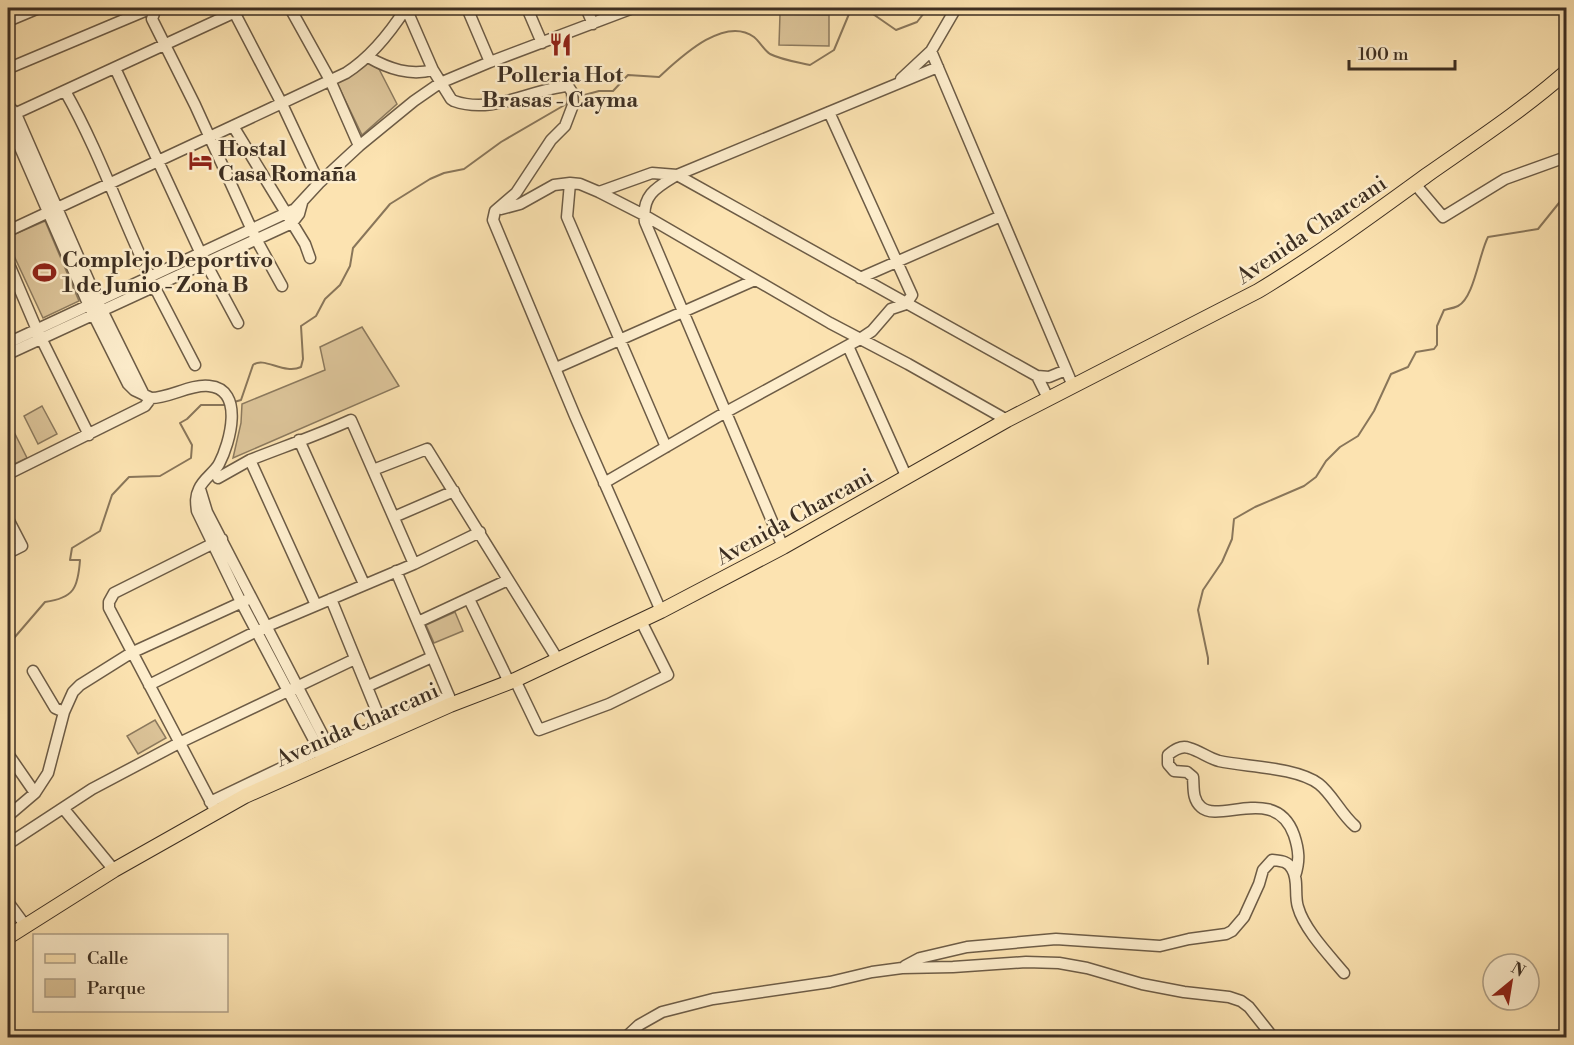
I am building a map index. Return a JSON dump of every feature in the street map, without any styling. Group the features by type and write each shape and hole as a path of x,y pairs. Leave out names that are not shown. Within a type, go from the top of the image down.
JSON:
{"main road":[{"name":"Avenida Charcani","path":"8,937 213,807 245,796 326,753 451,700 512,681 641,621 783,547 1048,398 1258,291 1287,274 1543,93 1566,72"}],"street":[{"path":"8,21 39,8"},
{"path":"154,8 152,20 178,69 254,235 282,286"},
{"path":"8,67 154,8"},
{"path":"290,8 330,80 359,147"},
{"path":"8,231 346,73 368,57 396,24 406,8"},
{"path":"406,8 440,83 451,99 458,103 502,103 555,87 568,86 572,92 573,105 565,126 551,140 516,194 495,211 493,220 604,483 661,611"},
{"path":"467,8 490,62"},
{"path":"527,8 542,43"},
{"path":"586,8 593,24"},
{"path":"8,344 39,334 299,214 302,203 319,183 414,101 440,83 633,8"},
{"path":"897,84 931,51 956,8"},
{"path":"10,117 237,9 319,183"},
{"path":"931,51 1073,386"},
{"path":"368,57 384,65 408,72 418,74 433,70"},
{"path":"783,547 645,222 644,206 658,186 677,175 938,67"},
{"path":"115,68 203,259 238,322"},
{"path":"65,91 79,115 152,282 195,366"},
{"path":"8,105 10,117 128,384 148,397 206,386 217,387 230,402 231,420 221,459 218,466 199,487 218,541 246,600 326,753 382,724 451,700 396,571"},
{"path":"604,483 726,412 860,339 872,331 891,309 906,304 912,295 829,112"},
{"path":"233,126 305,244 310,258"},
{"path":"1415,184 1443,217 1505,179 1566,157"},
{"path":"600,192 652,173 677,175 1037,376 1049,377 1066,370"},
{"path":"570,183 567,217 666,447"},
{"path":"495,211 520,204 554,184 580,184 600,192 1007,420"},
{"path":"860,278 1001,216"},
{"path":"8,262 39,334 89,435"},
{"path":"556,368 755,280"},
{"path":"8,354 39,334"},
{"path":"848,346 906,478"},
{"path":"1037,376 1048,398"},
{"path":"8,474 145,406 148,397"},
{"path":"218,478 250,460 351,420 414,564"},
{"path":"299,440 364,584"},
{"path":"373,470 427,449 558,660"},
{"path":"250,460 316,605"},
{"path":"394,518 454,491"},
{"path":"8,519 22,546 8,553"},
{"path":"149,685 261,629 414,564 480,532"},
{"path":"213,807 109,608 114,593 218,541"},
{"path":"418,622 508,580"},
{"path":"331,598 382,724"},
{"path":"469,599 539,730 609,704 668,675 641,621"},
{"path":"8,816 35,793 48,773 64,712 73,692 80,684 131,652 246,600"},
{"path":"368,686 432,657"},
{"path":"8,844 92,789 179,743 355,659"},
{"path":"33,671 55,708 64,712"},
{"path":"1344,973 1305,922 1298,907 1295,876 1299,851 1292,828 1283,818 1267,809 1244,807 1210,812 1202,809 1194,798 1193,777 1187,772 1174,771 1168,764 1168,754 1175,749 1189,748 1210,759 1257,765 1307,778 1318,783 1328,793 1344,817 1355,826"},
{"path":"8,754 35,793"},
{"path":"63,808 114,870"},
{"path":"902,968 920,958 967,947 1056,939 1160,946 1226,934 1232,931 1244,917 1259,885 1263,870 1272,860 1283,861 1291,867 1295,876"},
{"path":"8,902 25,925"},
{"path":"625,1038 652,1017 685,1004 830,982 902,968 1026,962 1059,963 1087,968 1142,984 1229,997 1250,1007 1272,1036"}],"green space":[{"path":"780,14 829,15 829,46 779,45"},
{"path":"369,63 379,69 397,104 362,135 337,83"},
{"name":"Complejo Deportivo 1 de Junio - Zona B","path":"45,221 79,301 43,318 8,243 8,237"},
{"path":"362,327 399,386 233,458 241,423 242,404 325,370 320,347"},
{"path":"42,406 57,434 38,444 24,416"},
{"path":"8,420 27,458 8,467"},
{"path":"455,612 463,631 434,643 426,625"},
{"path":"155,720 166,738 138,754 127,736"}],"waterway":[{"path":"577,97 599,91 613,91 628,75 659,77 690,50 716,35 729,31 742,32 754,37 775,56 810,65 834,50 849,14 870,12 896,30 917,22 928,8"},
{"path":"234,402 241,400 253,365 263,363 288,369 301,367 303,359 301,326 316,316 325,299 340,285 350,266 353,248 390,204 430,179 444,173 464,169 501,142 568,103"},
{"path":"1208,664 1198,610 1203,590 1222,562 1232,539 1234,519 1255,507 1304,486 1316,477 1326,461 1340,447 1358,436 1374,411 1391,374 1408,367 1416,352 1434,349 1437,345 1437,326 1444,310 1458,306 1464,301 1472,285 1488,237 1538,229 1563,198 1566,198"},
{"path":"8,645 45,602 62,598 73,590 78,578 80,560 70,560 72,548 100,531 112,495 129,477 160,476 191,458 192,445 180,423 201,405 226,405"}],"place":[{"name":"Polleria Hot Brasas - Cayma","path":"560,45"},
{"name":"Hostal Casa Romaña","path":"200,161"},
{"name":"Complejo Deportivo 1 de Junio - Zona B","path":"44,272"}]}
